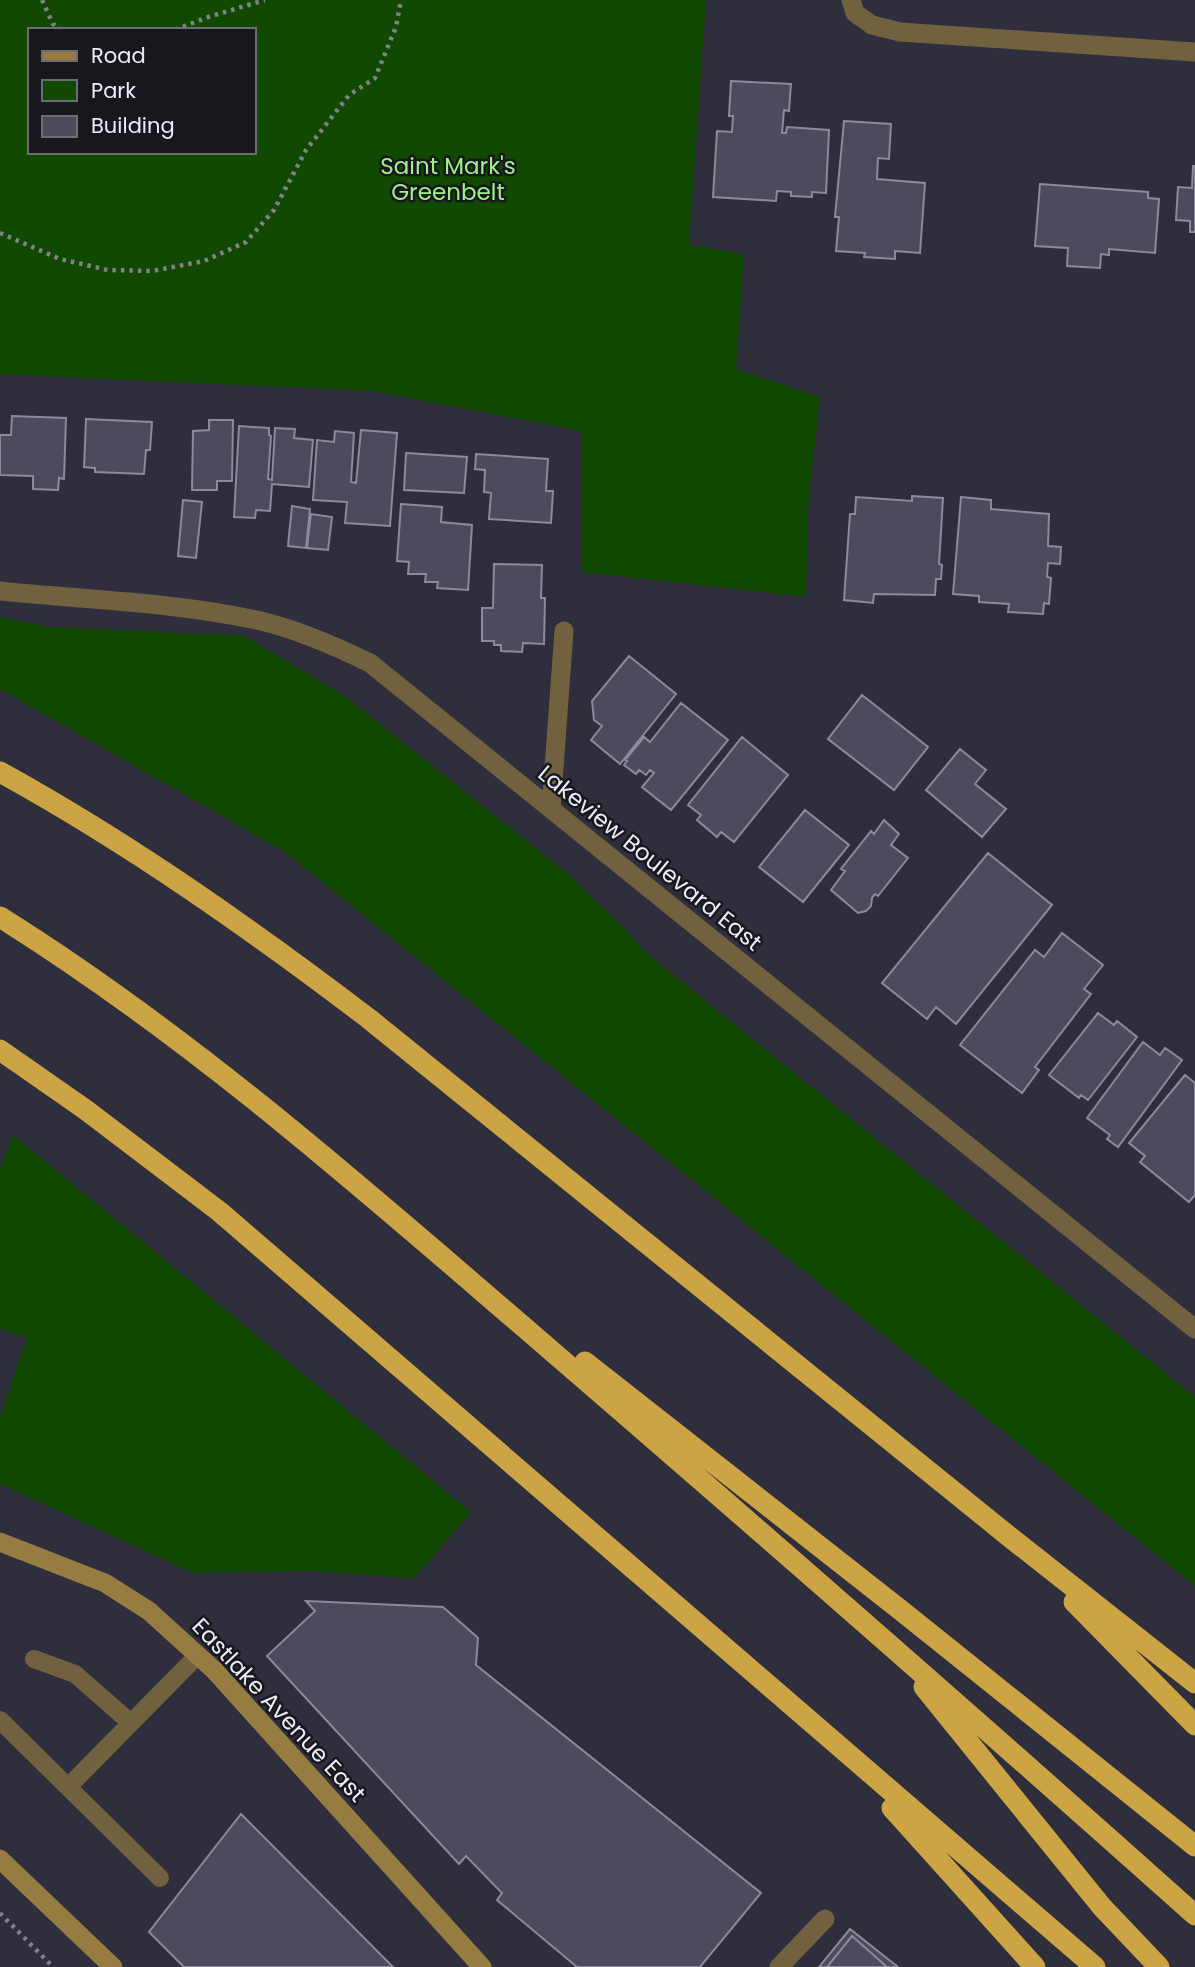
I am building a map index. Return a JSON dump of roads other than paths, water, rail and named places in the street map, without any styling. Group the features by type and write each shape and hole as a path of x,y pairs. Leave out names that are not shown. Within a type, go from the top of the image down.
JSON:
{"highway":[{"path":"0,772 124,846 230,917 368,1018 1011,1538 1195,1683"},
{"path":"0,917 195,1052 357,1184 903,1612 1195,1846"},
{"path":"0,1050 145,1153 229,1220 1095,1967"},
{"path":"357,1184 884,1638 1195,1915"},
{"path":"1011,1538 1195,1725"},
{"path":"884,1638 1102,1907 1159,1967"},
{"path":"835,1744 1035,1967"}],"main road":[{"name":"Eastlake Avenue East","path":"0,1542 105,1583 149,1611 214,1670 482,1967"},
{"path":"0,1859 113,1967"}],"street":[{"path":"853,7 872,25 900,32 1195,52"},
{"name":"Lakeview Boulevard East","path":"0,592 201,611 262,622 318,639 370,663 1195,1329"},
{"path":"551,809 564,631"},
{"path":"779,1967 825,1919"}],"lane":[{"path":"68,1787 198,1655"},
{"path":"34,1659 75,1674 131,1723"},
{"path":"0,1720 160,1878"}],"park label":[{"name":"Saint Mark's Greenbelt","path":"448,179"}]}
